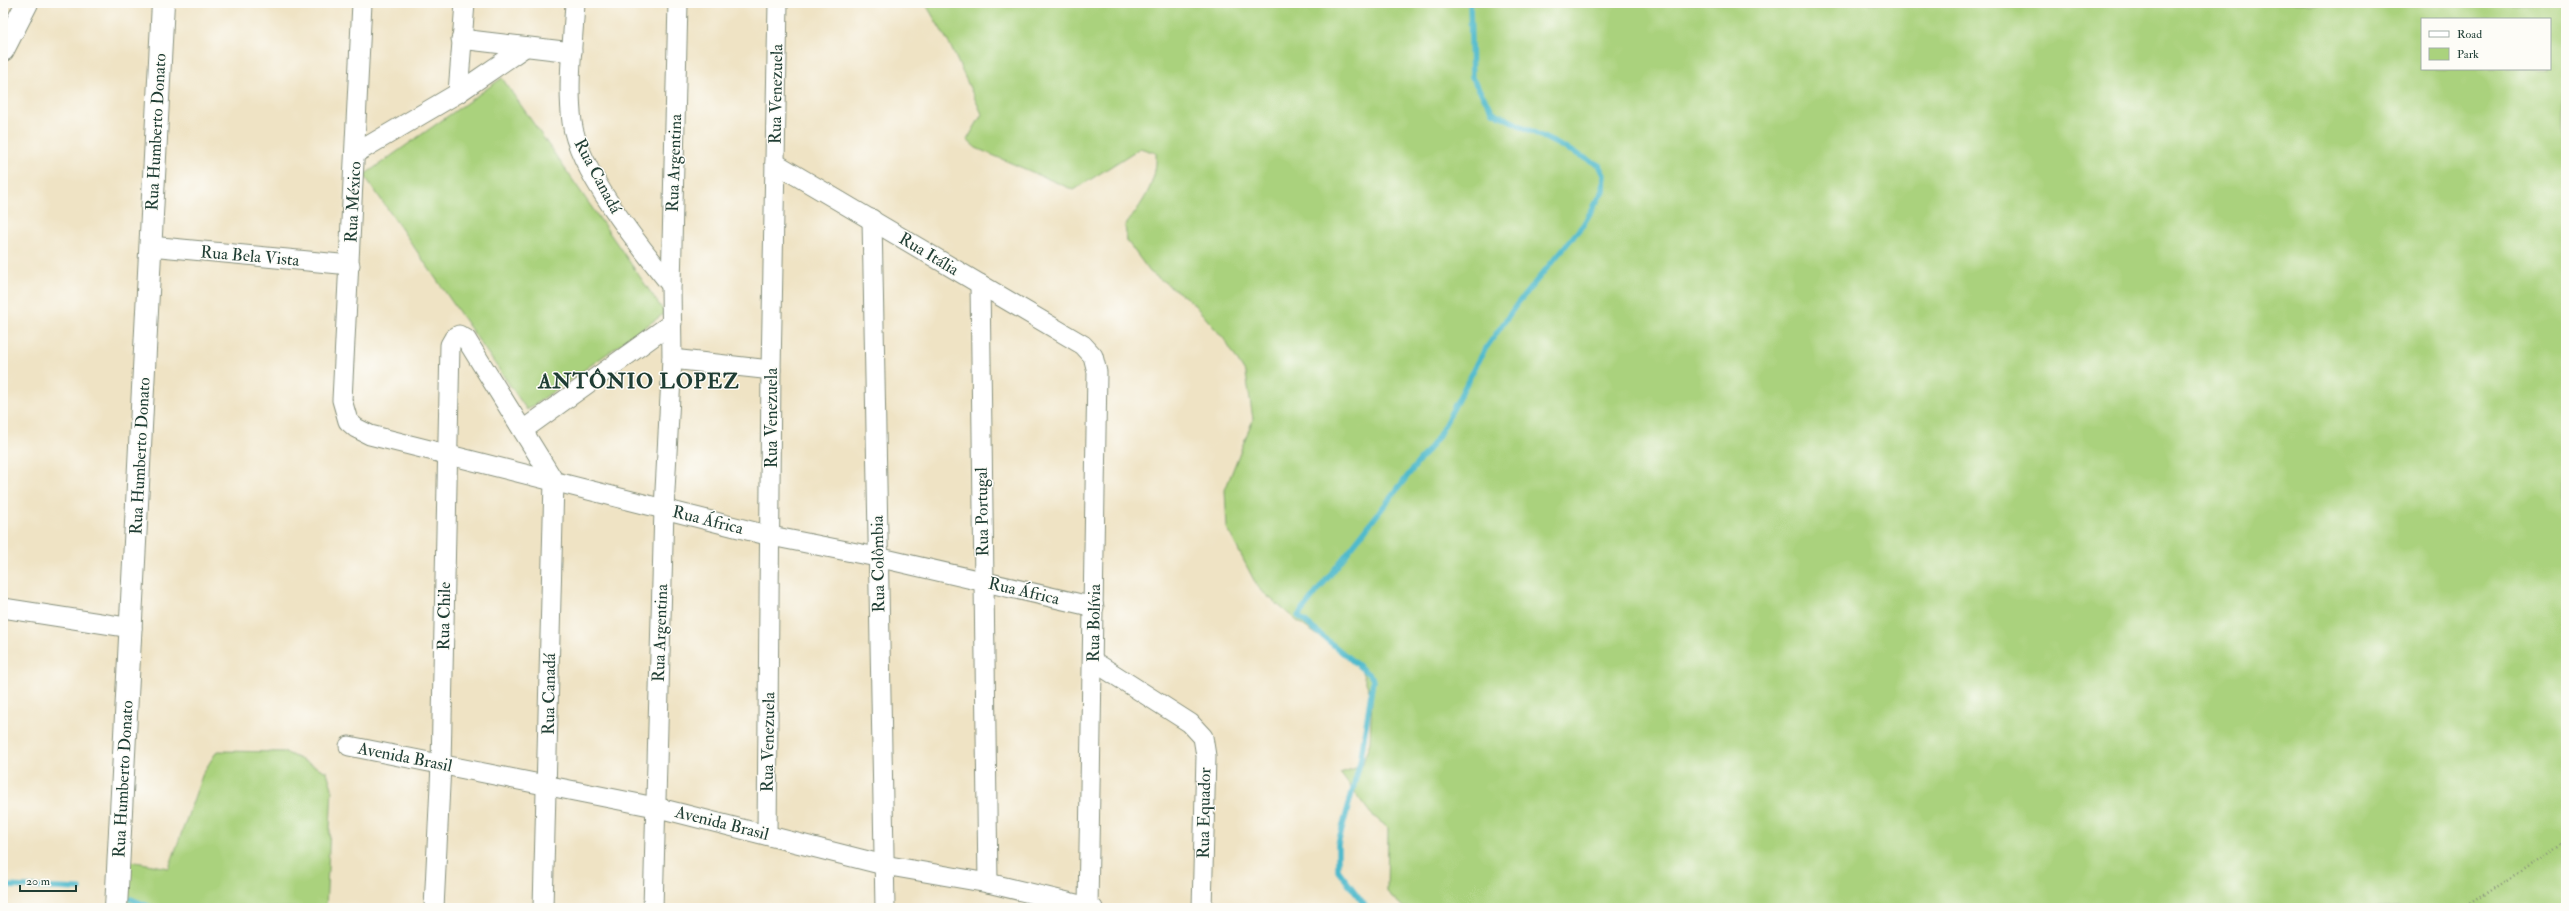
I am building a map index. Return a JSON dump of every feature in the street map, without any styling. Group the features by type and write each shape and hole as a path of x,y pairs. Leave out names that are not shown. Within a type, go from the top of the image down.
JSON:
{"main road":[{"path":"3,50 27,3"},
{"name":"Rua Humberto Donato","path":"116,908 132,628 163,3"}],"street":[{"name":"Rua México","path":"342,400 356,153 362,3"},
{"path":"458,93 465,3"},
{"name":"Rua Canadá","path":"575,3 570,100 572,124 577,141 591,170 628,231 671,285"},
{"name":"Rua Argentina","path":"653,908 664,509 672,359 671,285 678,3"},
{"name":"Rua Venezuela","path":"767,834 771,536 771,370 778,3"},
{"path":"462,39 572,52"},
{"path":"356,153 458,93 525,47"},
{"name":"Rua Itália","path":"775,163 1083,345"},
{"name":"Rua Colômbia","path":"872,219 885,908"},
{"name":"Rua Bela Vista","path":"150,246 350,265"},
{"name":"Rua Portugal","path":"980,284 982,582 988,883"},
{"path":"554,480 523,430 672,323"},
{"name":"Rua Chile","path":"434,908 441,765 450,345 456,336 466,339 523,430"},
{"name":"Rua Bolívia","path":"1083,345 1093,356 1098,372 1090,907"},
{"path":"672,359 771,370"},
{"name":"Rua África","path":"342,400 348,421 356,428 370,435 554,480 771,536 878,557 1094,607"},
{"name":"Rua Canadá","path":"543,908 554,480"},
{"path":"3,608 132,628"},
{"name":"Rua Equador","path":"1093,661 1190,723 1203,737 1205,743 1202,908"},
{"name":"Avenida Brasil","path":"348,746 655,807 767,834 884,865 988,883 1090,907"}],"path":[{"path":"2463,908 2566,842"}],"green space":[{"path":"925,3 2566,3 2566,908 1404,908 1387,892 1388,828 1371,814 1340,773 1362,766 1370,742 1372,698 1359,664 1297,621 1258,588 1227,528 1225,490 1253,419 1246,374 1224,339 1191,301 1150,272 1127,241 1125,226 1143,201 1152,183 1156,164 1156,153 1140,148 1074,190 976,148 967,140 982,114 950,45"},
{"path":"502,78 665,313 527,410 364,175"},
{"path":"217,751 285,752 327,772 332,788 326,908 126,908 130,861 169,868 203,773"}],"waterway":[{"path":"1367,908 1338,870 1338,844 1360,763 1373,681 1372,677 1298,616 1438,437 1484,351 1517,304 1583,225 1603,191 1604,175 1599,165 1493,112 1472,78 1470,3"},
{"path":"3,886 80,889"},
{"path":"131,899 153,908"}],"district":[{"name":"ANTÔNIO LOPEZ","path":"639,381"}]}
